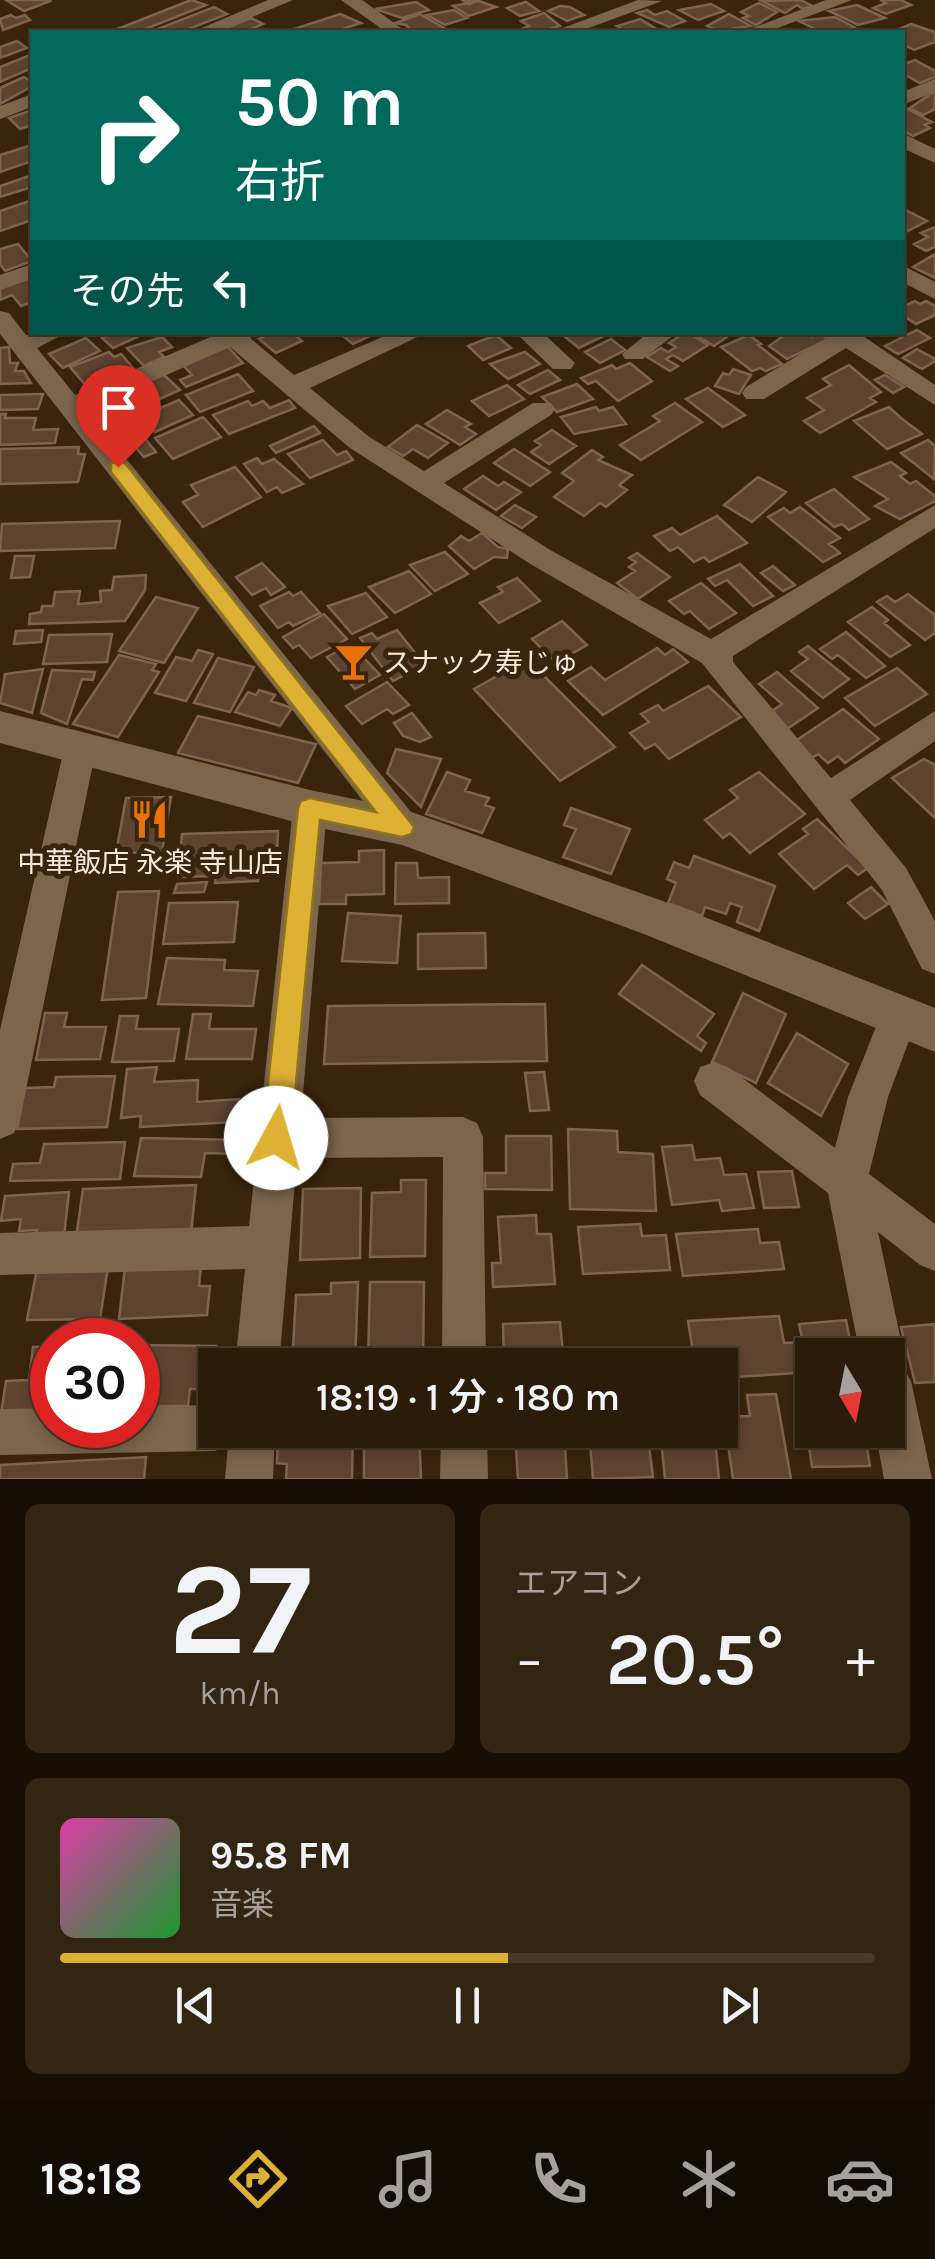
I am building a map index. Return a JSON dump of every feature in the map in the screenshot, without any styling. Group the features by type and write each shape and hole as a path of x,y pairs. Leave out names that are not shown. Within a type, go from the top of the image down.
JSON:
{"street":[{"path":"206,30 284,0"},
{"path":"350,0 395,30"},
{"path":"577,0 606,17"},
{"path":"757,30 843,0"},
{"path":"567,30 653,1"},
{"path":"905,98 935,86"},
{"path":"0,113 30,101"},
{"path":"905,140 932,152"},
{"path":"0,284 30,273"},
{"path":"905,274 935,292"},
{"path":"0,318 402,827"},
{"path":"22,346 49,335"},
{"path":"70,407 239,335 289,387 359,442 542,558 717,657"},
{"path":"289,387 409,335"},
{"path":"530,335 562,362"},
{"path":"634,354 662,335"},
{"path":"756,393 843,335 935,397"},
{"path":"426,482 542,409"},
{"path":"935,515 725,642 717,651 718,665 894,880 935,956"},
{"path":"826,798 935,724"},
{"path":"0,727 310,808 402,827 658,919 918,1022 868,1097 846,1182 878,1338"},
{"path":"0,1120 80,749"},
{"path":"258,1348 310,808"},
{"path":"714,1080 935,1250"},
{"path":"276,1138 463,1137 464,1348"},
{"path":"0,1254 265,1248"},
{"path":"0,1432 198,1428"},
{"path":"249,1479 251,1448"},
{"path":"464,1448 464,1479"},
{"path":"902,1448 908,1479"}],"building":[{"path":"6,0 48,0 50,1 24,11"},
{"path":"191,0 206,5 143,30 115,30"},
{"path":"801,0 812,6 803,9 797,5 785,13 762,1"},
{"path":"880,0 901,0 911,5 886,14 873,8 886,3"},
{"path":"479,1 496,7 469,16 453,6"},
{"path":"416,2 429,10 402,18 375,9"},
{"path":"526,2 539,11 520,16 507,8"},
{"path":"759,3 777,12 756,25 743,18 749,16 741,12"},
{"path":"711,4 724,11 698,20 679,10"},
{"path":"857,5 885,18 858,25 829,11"},
{"path":"560,6 584,15 567,21 548,11"},
{"path":"214,7 227,14 186,30 155,30"},
{"path":"454,10 467,18 445,25 427,15"},
{"path":"647,10 655,15 667,11 685,21 669,27 637,13"},
{"path":"544,13 560,26 532,30 524,28 529,26 521,21"},
{"path":"340,14 361,23 339,30 291,30"},
{"path":"420,14 444,28 411,30 395,23"},
{"path":"729,14 751,26 716,30 707,26"},
{"path":"25,15 30,20 3,30 0,19"},
{"path":"835,17 854,27 817,30 799,21"},
{"path":"251,18 263,24 249,30 221,30"},
{"path":"640,19 658,30 624,30 617,26"},
{"path":"911,24 935,32 935,42 914,50 905,46 905,30 899,29"},
{"path":"17,41 27,48 0,58 0,47"},
{"path":"30,55 30,69 0,82 0,67"},
{"path":"915,60 935,71 935,77 920,83 905,75 905,64"},
{"path":"24,77 30,81 30,89 0,104 0,88"},
{"path":"935,91 935,109 923,115 910,108"},
{"path":"905,108 932,122 925,125 930,128 913,136 905,132"},
{"path":"30,111 30,126 20,129 9,118"},
{"path":"30,146 30,162 0,172 0,155"},
{"path":"30,176 30,188 0,197 0,186"},
{"path":"30,201 30,221 0,231 0,211"},
{"path":"905,210 927,221 905,232"},
{"path":"935,227 935,247 926,251 914,244 928,237 921,233"},
{"path":"18,244 30,262 5,271 0,264 0,249"},
{"path":"935,254 935,278 913,267"},
{"path":"30,278 30,303 21,306 12,295 0,300 0,288"},
{"path":"926,301 935,306 935,315 916,324 905,317 905,306"},
{"path":"917,330 930,338 898,354 885,346"},
{"path":"108,335 141,335 113,348 102,338"},
{"path":"267,335 295,335 302,341 276,353 259,339"},
{"path":"342,335 372,335 353,344"},
{"path":"496,335 511,348 483,360 468,346"},
{"path":"563,335 606,335 579,348"},
{"path":"681,335 691,335 708,345 683,361 673,355 666,359 678,366 670,371 647,357 661,348 668,352 676,347 669,343"},
{"path":"696,335 730,335 714,346"},
{"path":"749,335 782,364 766,371 752,371 721,347"},
{"path":"785,335 822,335 828,339 787,359 769,346"},
{"path":"162,337 172,347 159,352 164,357 144,366 127,348"},
{"path":"86,338 100,351 63,368 49,354"},
{"path":"611,339 625,350 600,363 585,352"},
{"path":"227,346 243,363 186,387 180,380 192,375 182,364"},
{"path":"9,347 10,363 18,363 15,371 24,371 31,383 0,384 0,348"},
{"path":"917,349 935,361 922,369 903,358"},
{"path":"109,352 114,357 121,354 134,369 87,387 70,367"},
{"path":"525,352 540,364 508,379 490,364"},
{"path":"630,363 652,381 618,401 596,381 588,384 581,378 612,365 616,369"},
{"path":"849,365 881,392 870,398 876,402 820,433 804,421 824,410 807,398 831,385 823,379"},
{"path":"733,369 751,375 739,394 715,386 723,373 729,375"},
{"path":"548,370 560,380 530,394 518,385"},
{"path":"163,374 180,390 131,412 124,406 106,414 99,407"},
{"path":"238,374 253,391 200,412 186,395"},
{"path":"885,375 904,387 893,393 875,380"},
{"path":"577,384 593,399 557,412 542,397"},
{"path":"507,385 524,399 489,416 472,401"},
{"path":"708,388 745,415 723,427 686,399"},
{"path":"43,394 38,409 0,410 0,395"},
{"path":"179,400 193,415 155,432 141,416"},
{"path":"289,400 295,408 229,434 213,415 248,401 252,406 263,401 270,408"},
{"path":"675,403 702,422 641,460 620,445 660,421 653,416"},
{"path":"596,407 599,411 613,407 626,424 574,434 561,417"},
{"path":"889,407 922,434 887,449 854,421"},
{"path":"447,410 471,424 465,427 476,434 460,445 426,424"},
{"path":"0,414 6,414 5,418 36,418 33,430 58,429 55,443 0,445"},
{"path":"203,417 221,437 173,459 155,438"},
{"path":"417,425 448,443 428,458 413,449 403,456 388,447"},
{"path":"314,426 320,433 276,453 270,446"},
{"path":"552,430 576,446 549,464 531,452 541,445 535,441"},
{"path":"142,435 156,452 144,457 130,441"},
{"path":"323,440 337,455 346,451 353,460 310,478 288,454"},
{"path":"928,440 935,446 934,479 901,453"},
{"path":"79,447 78,454 85,454 78,482 0,484 0,449"},
{"path":"514,449 550,472 530,486 494,463"},
{"path":"592,450 603,457 598,460 632,475 619,485 627,490 606,507 600,503 584,516 554,497 574,481 562,473"},
{"path":"257,458 262,464 274,459 303,484 282,493 277,487 267,492 244,464"},
{"path":"891,462 906,473 900,476 910,484 916,481 935,496 935,501 900,519 875,506 888,499 854,477"},
{"path":"235,467 261,497 203,527 183,502 198,495 191,485"},
{"path":"483,476 498,486 504,482 521,492 496,510 464,489"},
{"path":"758,477 786,492 752,522 724,505"},
{"path":"834,489 869,519 849,530 842,524 834,527 806,503"},
{"path":"515,505 536,517 522,528 501,516"},
{"path":"800,507 840,538 829,544 840,553 823,562 768,517 784,508 790,513"},
{"path":"717,516 747,543 709,562 704,557 694,562 678,547 670,551 654,536 672,528 680,535"},
{"path":"120,521 115,548 0,551 2,524"},
{"path":"482,533 498,547 508,549 507,558 494,557 474,569 449,546 461,536 469,541"},
{"path":"445,552 468,574 435,591 410,565"},
{"path":"637,553 670,577 638,599 617,583 635,571 629,567 636,562 629,558"},
{"path":"15,556 34,556 30,577 11,578"},
{"path":"262,563 285,587 271,595 266,588 252,595 236,577"},
{"path":"740,564 773,596 753,606 727,580 715,586 708,579"},
{"path":"773,566 795,585 783,591 761,573"},
{"path":"409,571 431,594 395,613 369,587"},
{"path":"146,575 145,590 125,621 29,624 30,614 41,612 42,606 53,606 55,592 80,591 78,604 101,602 100,591 112,590 114,577"},
{"path":"517,578 540,601 499,623 480,603 503,592 498,587"},
{"path":"701,583 736,613 709,629 690,611 684,614 669,601"},
{"path":"289,592 293,596 301,592 320,613 293,626 289,622 278,628 260,606"},
{"path":"366,593 387,617 352,634 328,606"},
{"path":"908,594 935,615 935,633 925,640 877,602 887,596 895,602"},
{"path":"156,597 198,608 164,663 119,651"},
{"path":"872,607 910,645 890,657 848,622"},
{"path":"324,614 347,639 311,658 299,645 293,648 283,637"},
{"path":"562,621 587,645 556,663 532,639"},
{"path":"43,630 41,642 14,644 16,631"},
{"path":"397,630 425,665 393,681 360,638 372,633 377,639"},
{"path":"846,632 885,666 866,678 838,655 832,659 820,649"},
{"path":"112,634 107,662 43,664 49,635"},
{"path":"351,644 380,675 355,689 327,657"},
{"path":"808,646 849,679 823,698 791,671 808,659 799,652"},
{"path":"657,648 665,655 673,649 688,662 603,715 568,681 591,667 605,680"},
{"path":"198,650 213,654 186,701 155,693 176,657 192,661"},
{"path":"119,655 156,664 152,670 159,672 118,737 73,724"},
{"path":"218,658 254,667 230,712 194,703"},
{"path":"527,659 615,747 560,781 474,689"},
{"path":"897,668 927,694 875,726 845,698"},
{"path":"43,669 32,713 0,703 5,674"},
{"path":"52,670 95,672 93,680 82,679 67,724 41,713"},
{"path":"777,672 818,708 787,729 769,713 782,704 759,684"},
{"path":"387,682 409,705 393,714 387,709 362,724 346,706"},
{"path":"708,686 741,717 669,759 655,744 645,749 630,733 649,722 641,714 658,705 663,711"},
{"path":"259,690 275,695 271,701 292,708 280,726 235,712 248,692 256,695"},
{"path":"843,709 879,739 845,763 838,756 828,763 818,754 812,758 794,742"},
{"path":"412,713 431,737 420,742 403,736 394,723"},
{"path":"198,716 316,744 298,783 178,753"},
{"path":"396,749 441,759 421,807 387,773"},
{"path":"924,759 935,765 935,818 892,778"},
{"path":"447,772 470,780 465,791 489,798 485,805 494,808 482,833 426,814"},
{"path":"759,772 805,814 750,853 730,833 723,838 705,820 738,798 730,790"},
{"path":"171,797 162,852 116,853 126,798"},
{"path":"571,808 630,829 611,874 563,857 576,829 564,825"},
{"path":"817,819 868,868 858,875 847,865 814,889 779,854 808,834 803,829"},
{"path":"278,831 276,870 259,871 258,881 215,883 216,876 178,877 182,834"},
{"path":"384,850 384,894 346,895 346,904 319,904 321,863 359,862 359,851"},
{"path":"694,856 775,886 759,931 737,922 742,907 730,903 726,914 705,907 702,916 668,903 676,883 667,879 674,862 689,868"},
{"path":"396,863 417,863 418,878 449,877 449,903 395,904"},
{"path":"207,882 204,892 174,893 177,884"},
{"path":"871,887 888,904 865,919 848,903"},
{"path":"159,891 146,998 102,1000 118,892"},
{"path":"238,902 234,942 163,944 169,903"},
{"path":"348,913 401,916 397,963 342,961"},
{"path":"485,933 486,968 418,969 418,934"},
{"path":"167,958 225,960 224,970 258,971 253,1006 158,1004"},
{"path":"642,965 714,1014 697,1036 706,1043 701,1051 619,994"},
{"path":"743,993 786,1014 756,1083 712,1062"},
{"path":"545,1004 547,1061 324,1064 328,1006"},
{"path":"45,1013 67,1013 64,1027 106,1027 100,1059 36,1060"},
{"path":"193,1014 211,1014 209,1029 256,1029 252,1059 186,1059"},
{"path":"120,1016 138,1016 136,1029 179,1029 174,1061 112,1062"},
{"path":"797,1033 848,1064 821,1116 768,1083"},
{"path":"157,1067 154,1082 198,1080 197,1102 239,1099 237,1122 140,1127 141,1116 121,1118 127,1069"},
{"path":"544,1072 549,1110 530,1111 525,1073"},
{"path":"115,1076 107,1127 17,1129 25,1088 54,1087 56,1077"},
{"path":"568,1129 617,1131 618,1152 653,1154 656,1211 570,1209"},
{"path":"506,1136 551,1136 552,1190 485,1189 485,1173 506,1173"},
{"path":"141,1138 243,1140 241,1154 205,1153 201,1177 134,1176"},
{"path":"125,1142 120,1179 10,1181 13,1164 40,1163 44,1144"},
{"path":"692,1145 695,1160 720,1158 724,1175 746,1174 754,1208 722,1211 719,1200 672,1205 662,1147"},
{"path":"792,1171 799,1207 764,1208 758,1172"},
{"path":"401,1180 426,1180 425,1256 370,1257 372,1193 401,1192"},
{"path":"196,1185 191,1234 76,1238 83,1189"},
{"path":"361,1188 360,1258 300,1260 303,1189"},
{"path":"69,1192 64,1236 35,1238 37,1230 19,1231 21,1219 1,1221 5,1196"},
{"path":"536,1215 537,1234 551,1234 555,1284 493,1287 492,1263 501,1263 498,1217"},
{"path":"640,1224 642,1236 666,1235 670,1270 583,1274 578,1227"},
{"path":"758,1229 760,1243 779,1242 784,1269 683,1276 676,1234"},
{"path":"201,1265 199,1286 210,1286 207,1315 119,1318 125,1267"},
{"path":"108,1267 100,1318 27,1320 37,1269"},
{"path":"358,1282 356,1348 293,1348 296,1295 331,1294 331,1283"},
{"path":"370,1282 424,1282 423,1348 368,1348"},
{"path":"779,1316 784,1343 795,1342 795,1373 738,1377 738,1348 692,1348 688,1321"},
{"path":"846,1320 850,1338 802,1338 799,1324"},
{"path":"560,1322 562,1348 504,1348 503,1324"},
{"path":"935,1324 935,1382 915,1383 901,1327"},
{"path":"160,1345 216,1346 198,1348 198,1389 190,1389 188,1406 160,1406"},
{"path":"30,1372 30,1413 1,1414 6,1381 29,1380"},
{"path":"776,1394 791,1479 733,1479 728,1448 738,1448 738,1416 750,1416 747,1395"},
{"path":"277,1448 353,1448 352,1479 286,1479 287,1464 277,1463"},
{"path":"364,1448 420,1448 421,1479 364,1479"},
{"path":"516,1448 565,1448 567,1479 518,1479"},
{"path":"590,1448 649,1448 653,1477 593,1479"},
{"path":"662,1448 716,1448 719,1479 665,1479"},
{"path":"809,1448 867,1448 870,1466 812,1467"},
{"path":"146,1457 144,1479 0,1479 0,1465"}],"place":[{"name":"スナック寿じゅ","path":"353,662"},
{"name":"中華飯店 永楽 寺山店","path":"150,820"}],"route":[{"path":"118,467 402,827 310,808 276,1138"}]}
